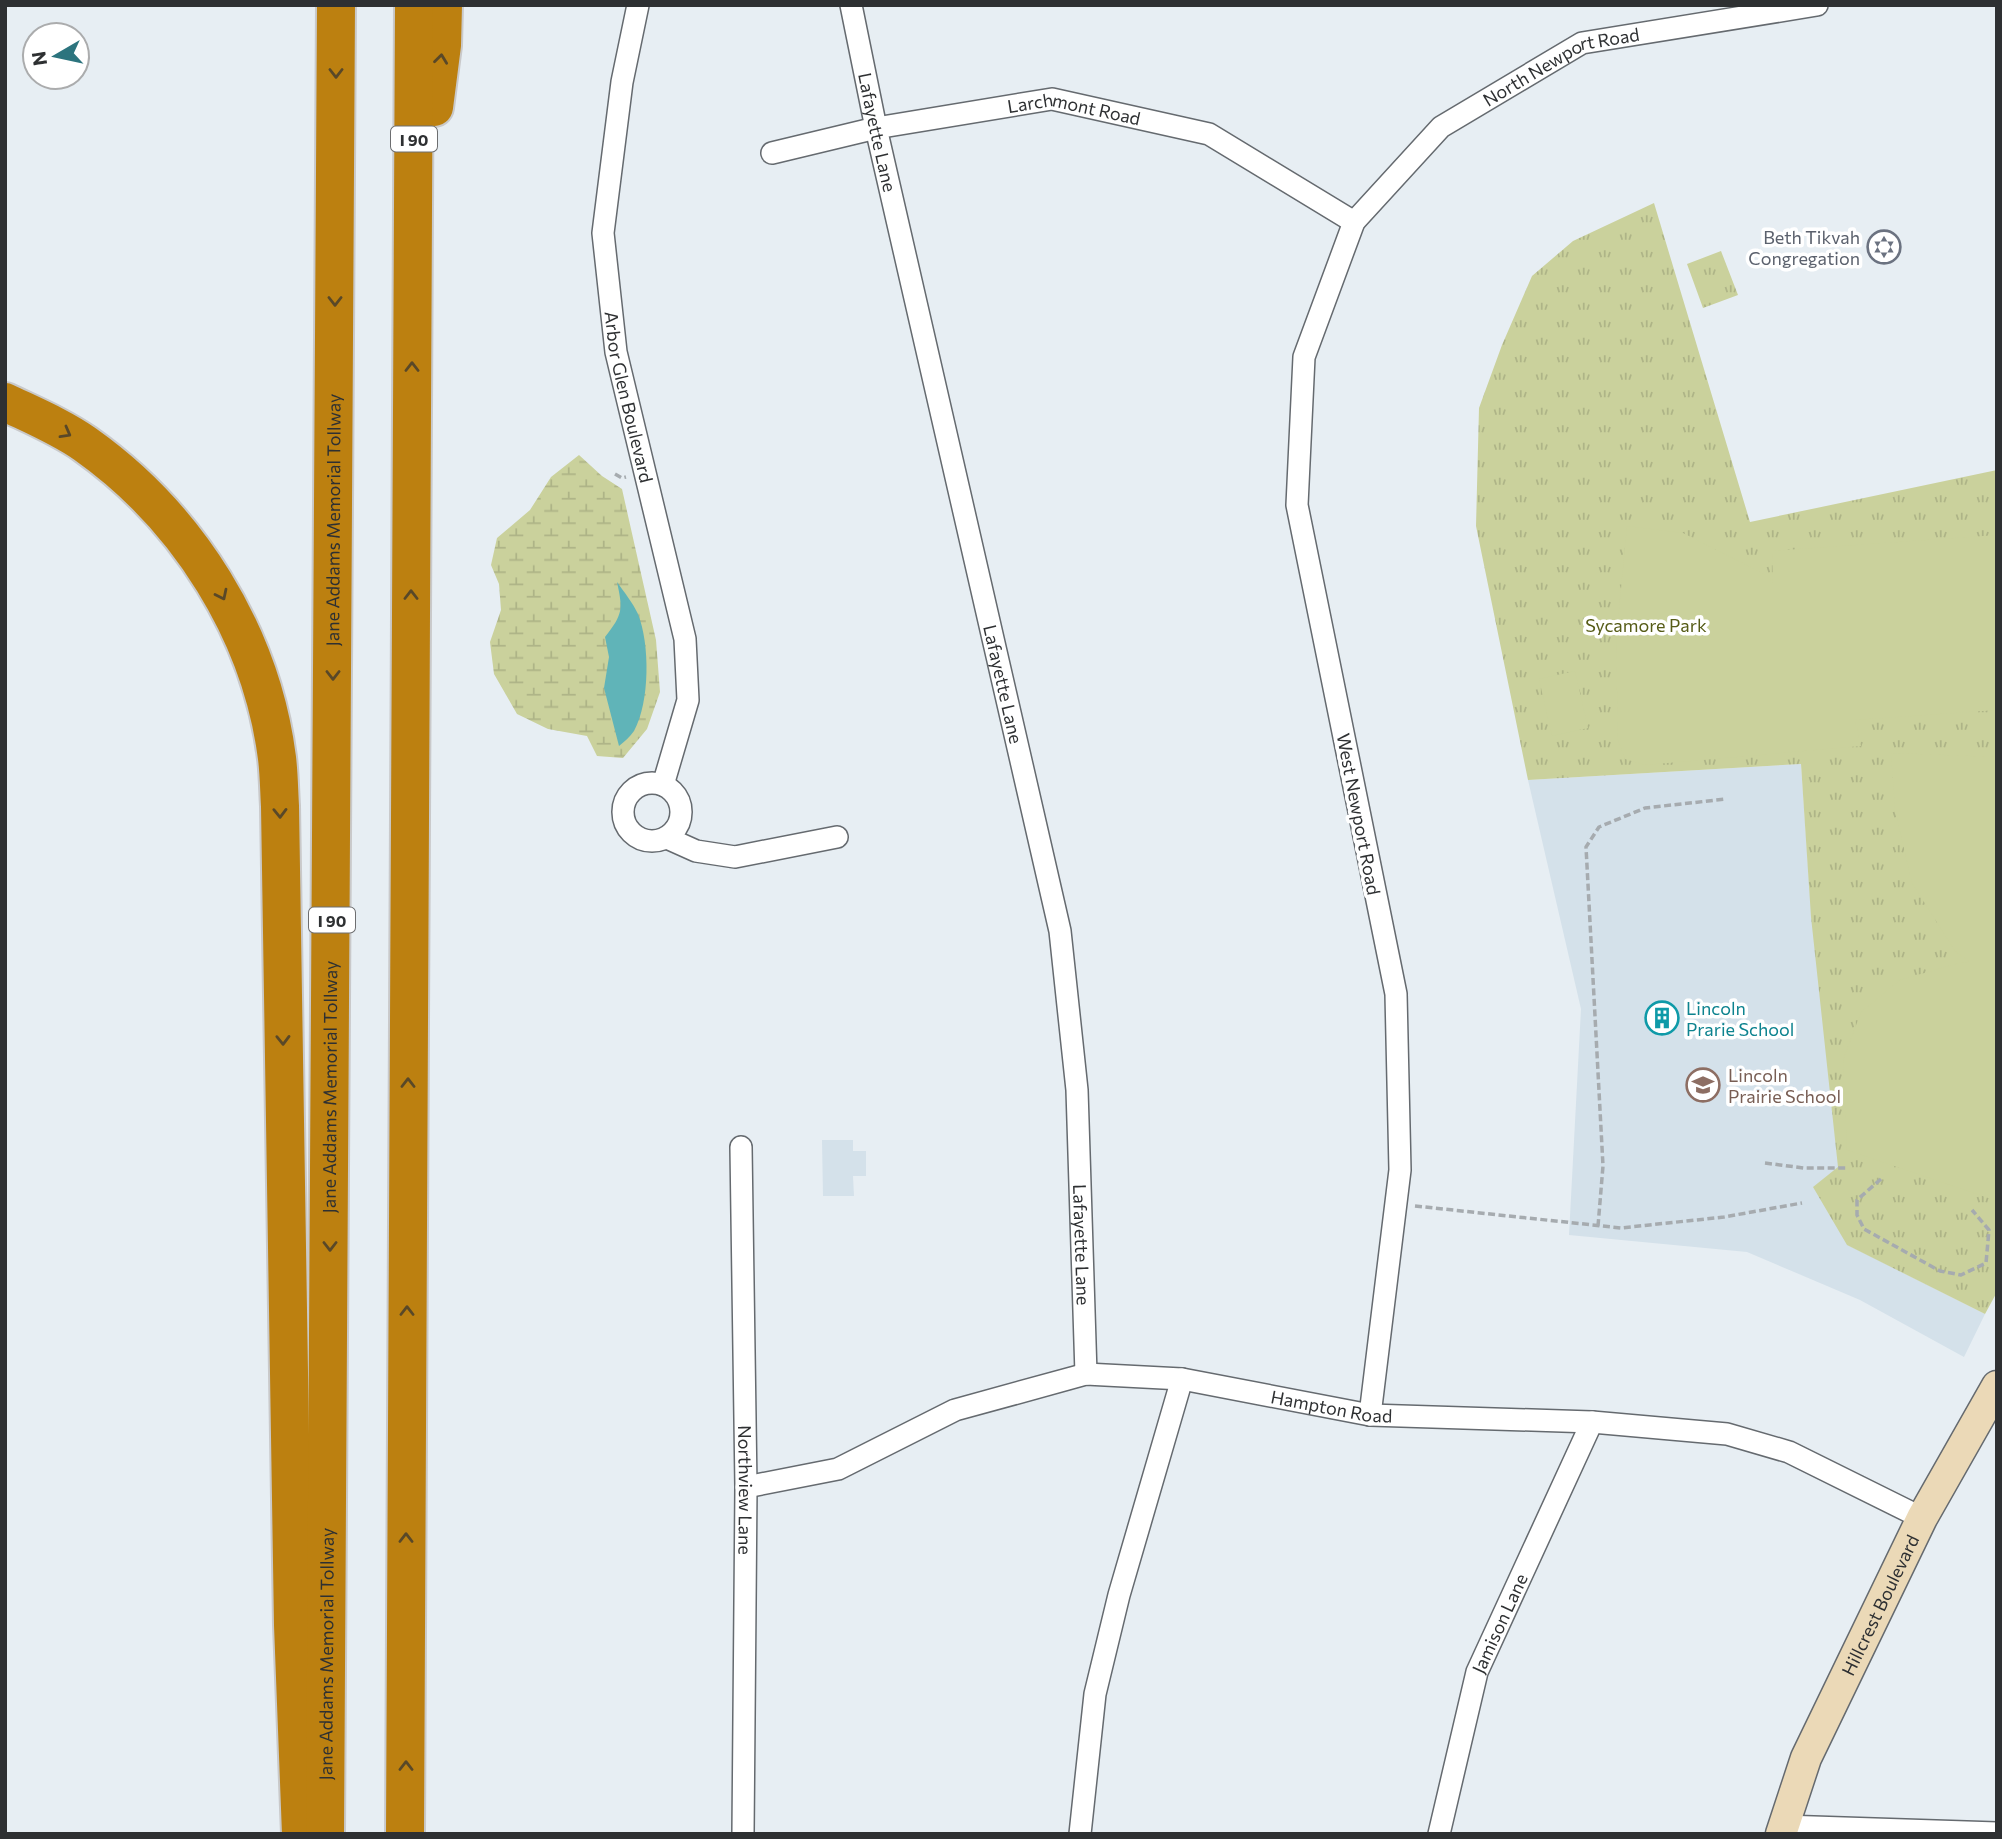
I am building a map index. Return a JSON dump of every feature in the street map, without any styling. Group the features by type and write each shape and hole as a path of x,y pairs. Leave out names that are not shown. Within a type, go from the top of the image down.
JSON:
{"highway":[{"name":"Jane Addams Memorial Tollway","path":"325,1834 337,5"},
{"name":"I 90","path":"405,1834 414,5"},
{"path":"413,273 442,46 443,5"},
{"path":"5,402 84,443 152,501 185,540 215,582 249,651 271,725 277,759 280,806 293,1625 301,1834"}],"street":[{"name":"Arbor Glen Boulevard","path":"638,5 622,82 603,233 616,352 684,639 688,701 663,785"},
{"name":"Lafayette Lane","path":"851,5 876,128 1060,931 1077,1090 1086,1374"},
{"name":"North Newport Road","path":"1354,222 1441,127 1581,43 1817,5"},
{"name":"Larchmont Road","path":"772,153 876,128 1052,99 1209,134 1354,222"},
{"name":"West Newport Road","path":"1354,222 1304,357 1297,505 1396,994 1400,1170 1370,1415"},
{"path":"645,784 663,785 678,798 682,808 678,828 667,838 657,842 638,838 630,832 625,822 625,802 636,788 645,784"},
{"path":"667,838 696,851 735,857 837,837"},
{"name":"Northview Lane","path":"741,1147 747,1487 743,1834"},
{"name":"Hampton Road","path":"747,1487 838,1469 955,1410 1086,1374 1182,1379 1370,1415 1592,1422 1727,1434 1790,1452 1922,1518"},
{"path":"1080,1834 1094,1694 1119,1595 1182,1379"},
{"name":"Hillcrest Boulevard","path":"1782,1830 1806,1758 1922,1518 1997,1386"},
{"name":"Jamison Lane","path":"1439,1834 1476,1672 1592,1422"},
{"path":"1782,1830 1997,1833"}],"path":[{"path":"1598,1226 1603,1167 1586,847 1599,827 1645,808 1726,799"},
{"path":"1765,1163 1804,1168 1847,1168"},
{"path":"1881,1178 1857,1199 1857,1215 1864,1229 1940,1271 1961,1275 1986,1263 1989,1230 1972,1210"},
{"path":"1397,1204 1621,1228 1724,1217 1802,1203"}],"shaded area":[{"name":"Lincoln Prairie School","path":"1801,764 1810,895 1848,1245 1985,1314 1964,1357 1860,1300 1747,1252 1569,1235 1581,1009 1528,780"},
{"path":"822,1140 853,1140 853,1151 866,1151 866,1176 853,1176 854,1196 823,1196"}],"green space":[{"name":"Sycamore Park","path":"1654,203 1750,522 1997,470 1997,1292 1985,1314 1847,1245 1813,1187 1838,1167 1811,917 1801,764 1528,780 1476,526 1479,408 1502,345 1532,276 1573,241"},
{"path":"1721,251 1738,295 1703,308 1687,264"},
{"path":"579,455 602,476 622,489 656,640 660,692 647,729 623,758 597,756 587,736 548,729 517,714 494,674 490,642 501,610 499,584 491,565 497,538 530,510 551,477"},
{"path":"1627,526 1683,533 1768,576 1773,583 1772,551 1997,535 1997,710 1855,720 1861,746 1645,765 1625,759 1618,740 1616,641"},
{"path":"1575,671 1588,728 1552,736 1539,679"},
{"path":"1891,753 1997,757 1997,1201 1847,1150 1843,1060 1861,1012 1900,980 1970,962 1955,951 1912,883 1895,810"}],"water":[{"path":"617,582 638,614 646,657 645,689 639,719 632,733 619,746 604,688 609,657 605,637 620,611"}],"place":[{"name":"Beth Tikvah Congregation","path":"1884,247"},
{"name":"Lincoln Prarie School","path":"1662,1018"},
{"name":"Lincoln Prairie School","path":"1703,1085"}]}
